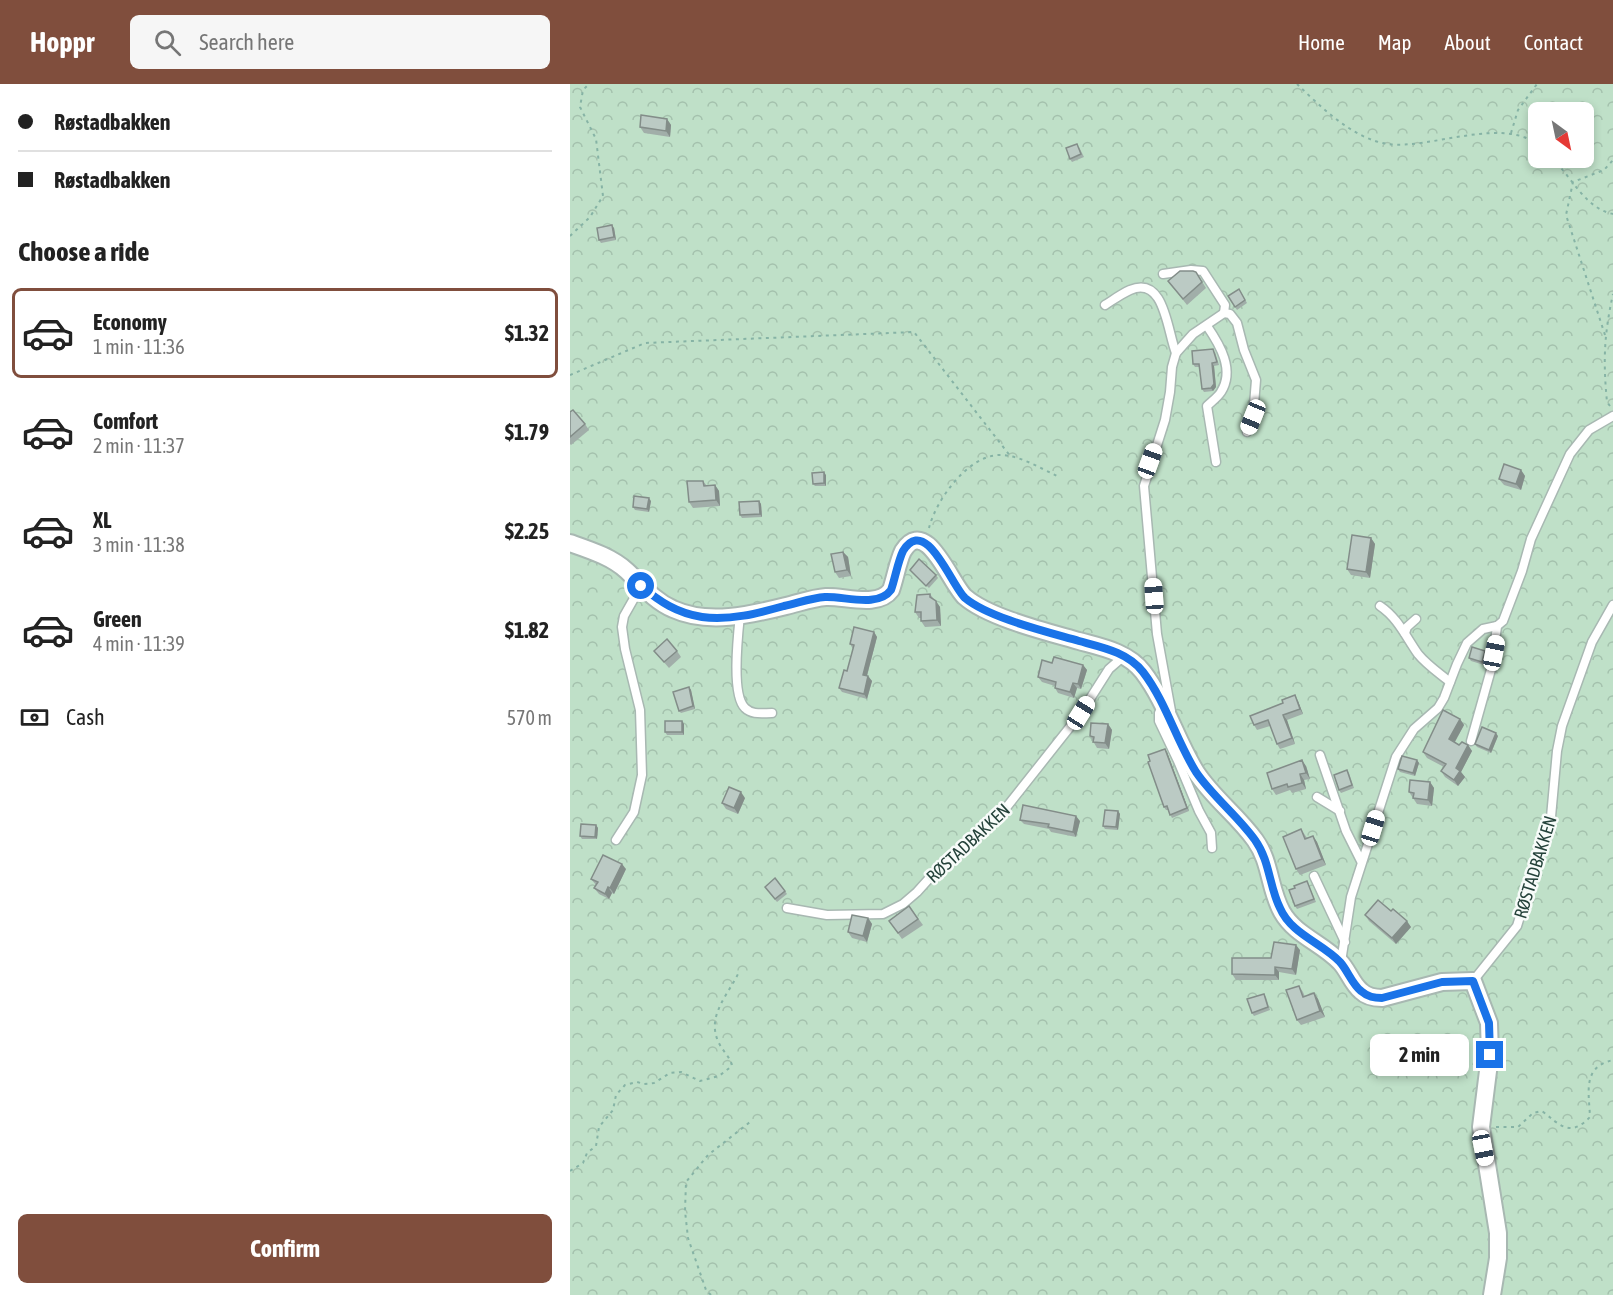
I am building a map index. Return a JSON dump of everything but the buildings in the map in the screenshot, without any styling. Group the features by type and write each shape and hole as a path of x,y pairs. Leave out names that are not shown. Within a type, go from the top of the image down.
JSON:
{"street":[{"path":"570,543 604,556 628,572 641,586 667,606 704,617 740,615 787,606 813,598 880,599 891,590 904,551 912,543 921,540 927,542 934,550 959,592 975,605 986,611 1101,646 1124,656 1144,673 1185,753 1205,785 1244,826 1264,855 1275,895 1287,920 1341,963 1360,991 1372,998 1382,998 1442,982 1473,981 1489,1023 1490,1055 1481,1127 1498,1233 1498,1258 1492,1295"}],"lane":[{"path":"1163,274 1191,270 1203,271 1225,305 1224,313 1193,334 1176,353 1164,420 1145,478 1144,494 1157,634 1171,705 1166,712 1159,713 1159,721 1211,833 1212,848"},
{"path":"1105,305 1130,290 1145,287 1154,291 1160,299 1176,353"},
{"path":"1224,313 1230,314 1237,323 1244,350 1256,380 1253,417 1247,432"},
{"path":"1207,326 1224,356 1227,374 1221,392 1207,406 1216,462"},
{"path":"1341,963 1349,905 1398,753 1414,729 1438,708 1467,643 1483,629 1497,626 1503,621 1522,571 1531,539 1570,454 1589,430 1613,414"},
{"path":"616,840 634,812 640,787 640,716 622,627 624,616 641,586"},
{"name":"RØSTADBAKKEN","path":"1473,981 1517,926 1551,817 1557,751 1562,726 1592,642 1613,605"},
{"path":"1380,606 1396,620 1419,655 1450,682"},
{"path":"740,615 736,666 743,706 752,713 772,713"},
{"path":"1405,633 1407,627 1416,619"},
{"path":"1471,741 1492,666 1497,626"},
{"name":"RØSTADBAKKEN","path":"787,908 827,915 883,914 903,903 917,892 944,862 980,835 998,818 1081,713 1109,669 1124,656"},
{"path":"1320,754 1346,831 1362,861"},
{"path":"1317,797 1340,811"},
{"path":"1314,876 1345,942"}],"path":[{"path":"570,236 590,217 603,196 596,140 580,107 583,90 589,84"},
{"path":"1297,84 1327,112 1365,138 1388,144 1511,133 1528,139"},
{"path":"1511,133 1518,110 1537,84"},
{"path":"1573,182 1604,170 1613,160"},
{"path":"1560,168 1589,202 1604,212 1613,214"},
{"path":"1573,182 1566,214 1605,335"},
{"path":"1613,294 1605,335 1604,369 1607,402 1613,414"},
{"path":"570,375 645,343 914,332 1011,457"},
{"path":"927,542 933,513 954,482 967,470 990,457 1000,455 1011,457 1057,476"},
{"path":"570,1172 583,1163 587,1153 596,1146 599,1127 613,1110 616,1095 625,1085 637,1082 654,1083 670,1073 681,1072 700,1081 719,1076 732,1066 731,1059 719,1043 714,1031 714,1020 717,1009 738,974"},
{"path":"1481,1127 1518,1126 1533,1113 1542,1111 1564,1127 1573,1129 1583,1125 1590,1117 1589,1080 1603,1062 1613,1060"},
{"path":"711,1295 706,1290 688,1238 685,1211 686,1182 708,1155 750,1122"}],"green space":[{"path":"570,84 1613,84 1613,1295 570,1295"}],"route":[{"path":"641,586 674,610 704,617 747,615 813,598 880,599 891,590 901,557 908,546 921,540 927,542 959,592 975,605 1033,627 1112,650 1139,667 1170,717 1195,770 1210,792 1244,826 1264,855 1275,895 1287,920 1341,963 1360,991 1372,998 1382,998 1442,982 1473,981 1489,1023 1490,1055"}]}
